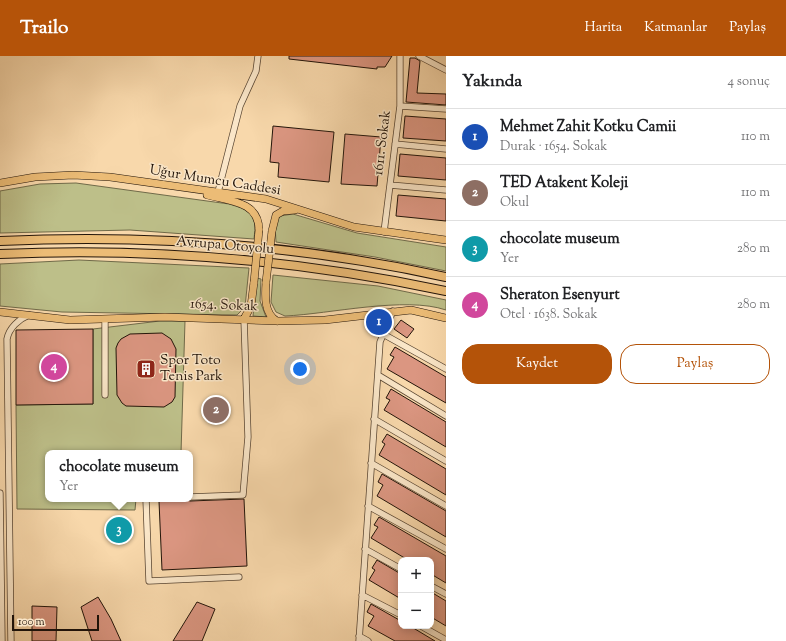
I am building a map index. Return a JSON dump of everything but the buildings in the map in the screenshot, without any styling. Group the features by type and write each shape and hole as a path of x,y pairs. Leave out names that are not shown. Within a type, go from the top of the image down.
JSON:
{"highway":[{"name":"Avrupa Otoyolu","path":"0,241 116,239 245,247 352,260 446,277"},
{"name":"Avrupa Otoyolu","path":"0,254 76,252 190,255 293,265 446,290"}],"main road":[{"name":"Uğur Mumcu Caddesi","path":"0,183 35,177 73,175 110,177 189,190 218,192 266,199 354,227 446,240"},
{"path":"189,190 247,205 257,216 259,230 251,306 244,319"},
{"path":"278,321 272,318 267,307 266,282 274,220 277,214 285,210 299,210"},
{"name":"1654. Sokak","path":"0,312 70,320 105,320 165,316 278,321 325,320 411,310 446,318"}],"street":[{"path":"218,192 240,106 256,71 258,56"},
{"name":"1611. Sokak","path":"384,232 400,106 400,56"},
{"path":"419,56 446,70"},
{"path":"400,106 446,109"},
{"path":"395,144 446,149"},
{"path":"390,185 446,190"},
{"path":"368,641 359,639 374,419 380,342 393,311"},
{"path":"11,641 7,339 9,332 14,325 29,315"},
{"path":"193,497 243,495 248,437 244,319"},
{"path":"105,320 105,395"},
{"path":"383,334 446,369"},
{"path":"378,375 446,416"},
{"path":"374,419 446,461"},
{"path":"371,463 446,506"},
{"path":"0,493 2,641"},
{"path":"146,502 149,582 239,577"},
{"path":"368,506 446,549"},
{"path":"365,549 398,567"},
{"path":"434,588 446,594"},
{"path":"362,595 398,614"},
{"path":"426,629 446,640"}],"green space":[{"path":"76,183 229,204 243,209 251,215 255,224 254,239 130,230 0,233 0,191 40,184"},
{"path":"293,214 357,233 446,247 446,271 375,257 276,242 275,225 280,216"},
{"path":"79,260 249,268 245,307 237,315 62,312 0,306 0,264"},
{"path":"273,275 378,286 446,300 446,310 429,306 389,305 285,316 276,312 271,302"},
{"path":"257,278 261,279 260,301 266,317 253,316"},
{"path":"160,321 185,321 181,450 45,450 45,502 136,502 135,510 17,509 16,405 93,404 93,329"}],"place":[{"name":"Mehmet Zahit Kotku Camii","path":"379,322"},
{"name":"Sheraton Esenyurt","path":"54,367"},
{"name":"Spor Toto Tenis Park","path":"146,369"},
{"name":"TED Atakent Koleji","path":"216,410"},
{"name":"chocolate museum","path":"119,530"}]}
